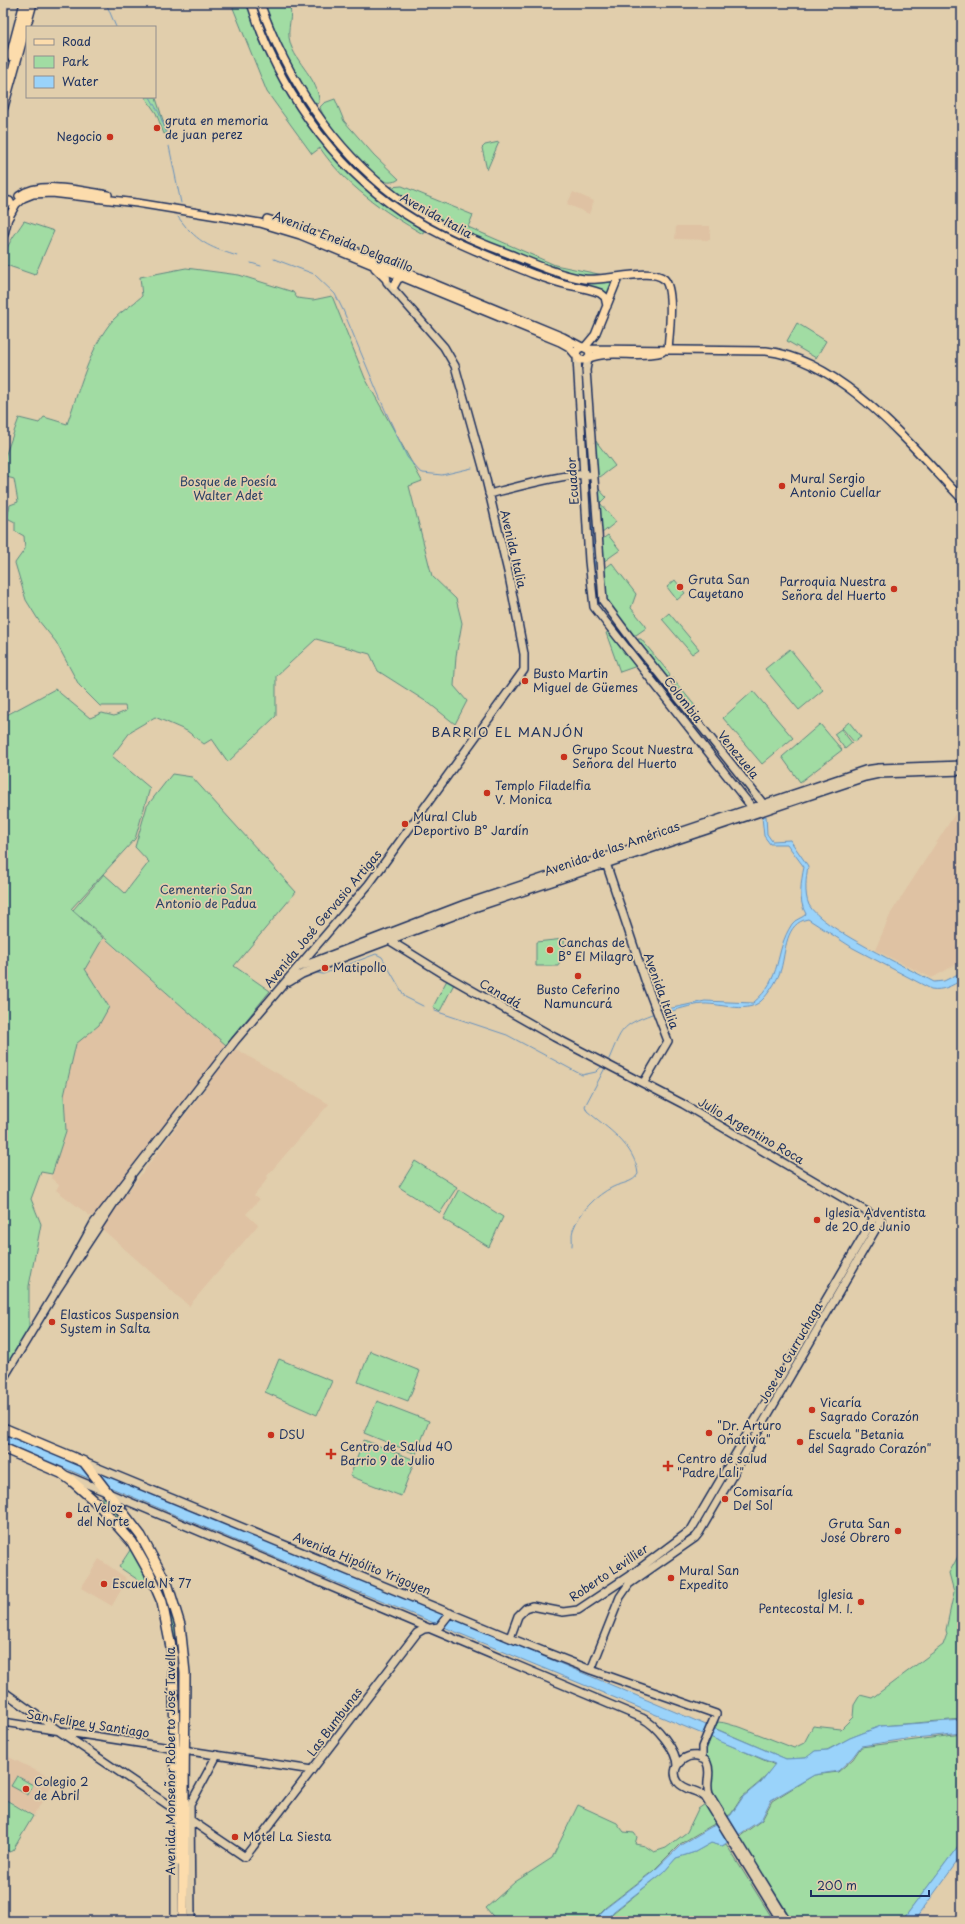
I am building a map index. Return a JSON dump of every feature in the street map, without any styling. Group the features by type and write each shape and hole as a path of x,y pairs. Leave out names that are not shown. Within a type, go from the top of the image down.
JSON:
{"highway":[{"path":"3,86 25,3"},
{"path":"3,107 32,3"},
{"path":"3,210 6,222 3,234"},
{"name":"Avenida Hipólito Yrigoyen","path":"3,1428 87,1464"},
{"path":"3,1448 61,1473"},
{"name":"Avenida Monseñor Roberto José Tavella","path":"87,1464 150,1551 168,1586 176,1609 184,1656 180,1749"},
{"name":"Avenida Monseñor Roberto José Tavella","path":"61,1473 98,1504 136,1548 156,1585 163,1604 173,1657 180,1749 184,1816 183,1921"},
{"path":"98,1504 100,1495 106,1489"},
{"name":"Avenida Monseñor Roberto José Tavella","path":"178,1921 184,1816"}],"main road":[{"name":"Avenida Italia","path":"251,3 273,59 308,117 336,152 384,199 425,226 480,252 553,281 600,293 605,297 606,306"},
{"name":"Avenida Italia","path":"260,3 283,57 314,110 354,159 395,196 423,214 458,232 535,264 585,279 652,275 662,277 670,290 668,350"},
{"name":"Avenida Eneida Delgadillo","path":"5,202 34,188 65,189 269,220 311,233 389,269 563,336 585,348 766,351 782,354 818,367 843,383 864,401 962,499"},
{"name":"Avenida Eneida Delgadillo","path":"6,222 16,204 23,198 40,193 66,194 164,207 268,224 300,235 372,265 389,269 403,277 560,342 577,356"},
{"path":"372,265 386,279 389,269"},
{"name":"Avenida Italia","path":"389,269 394,288"},
{"path":"394,288 398,279 403,277"},
{"path":"585,348 590,353 588,358 582,361 577,356 578,349 585,348 595,335 618,278"},
{"name":"Avenida Italia","path":"386,279 444,346 451,357 489,494 518,620 525,658 524,670"},
{"name":"Avenida Eneida Delgadillo","path":"588,358 599,354 652,354 668,350"},
{"name":"Ecuador","path":"577,356 594,602"},
{"name":"Ecuador","path":"588,358 586,370 603,601"},
{"path":"489,494 584,474 594,477"},
{"name":"Venezuela","path":"603,601 632,640 765,806"},
{"name":"Colombia","path":"594,602 597,612 753,810"},
{"name":"Avenida José Gervasio Artigas","path":"3,1379 58,1288 89,1231 235,1041 380,870 524,670"},
{"name":"Avenida de las Américas","path":"298,968 474,908 605,860 872,768 962,765"},
{"name":"Avenida de las Américas","path":"765,806 869,776 962,771"},
{"name":"Avenida Italia","path":"605,860 647,986 668,1041 644,1082"},
{"name":"Avenida de las Américas","path":"280,988 302,974 388,937"},
{"name":"Canadá","path":"388,937 447,976 554,1037 609,1064"},
{"name":"Julio Argentino Roca","path":"609,1064 644,1082 878,1218"},
{"name":"Jose de Gurruchaga","path":"691,1530 878,1218"},
{"name":"Jose de Gurruchaga","path":"695,1538 878,1218"},
{"name":"Avenida Hipólito Yrigoyen","path":"87,1464 449,1614 590,1670 716,1714 703,1744"},
{"path":"61,1473 106,1489 647,1720 673,1751 677,1766 676,1775 680,1784 688,1789 693,1789 707,1796"},
{"name":"Roberto Levillier","path":"510,1638 520,1613 526,1608 532,1606 563,1612 578,1610 635,1572 691,1530"},
{"name":"Roberto Levillier","path":"590,1670 620,1597 629,1584 695,1538"},
{"path":"444,1634 440,1632 439,1627 449,1614"},
{"name":"Las Bumbunas","path":"184,1816 245,1857 417,1633 424,1629 439,1627"},
{"path":"3,1691 184,1816"},
{"name":"San Felipe y Santiago","path":"3,1722 312,1770"},
{"path":"692,1756 703,1744"},
{"path":"702,1759 703,1744"},
{"path":"175,1921 174,1834 217,1755"},
{"path":"677,1766 684,1758 692,1756 702,1759 709,1768 707,1796 780,1921"},
{"path":"693,1789 702,1786 707,1780"},
{"path":"184,1816 191,1921"},
{"path":"741,1852 787,1921"}],"shaded area":[{"path":"573,192 594,201 589,214 567,204"},
{"path":"676,226 710,226 710,240 675,239"},
{"path":"962,803 962,961 932,978 875,950 891,913"},
{"path":"103,938 226,1045 94,1216 90,1216 56,1190 59,1185 51,1178 66,1131 64,1096 76,1044 109,1007 85,969"},
{"path":"234,1050 238,1050 329,1104 267,1176 268,1178 254,1196 259,1200 246,1214 258,1225 189,1306 101,1228"},
{"name":"Escuela N* 77","path":"99,1559 125,1577 126,1581 112,1606 81,1588"},
{"name":"Colegio 2 de Abril","path":"3,1754 53,1779 54,1782 34,1815 3,1797"}],"green space":[{"path":"231,3 247,3 259,38 278,75 355,178 398,215 424,231 423,234 366,197 341,174 320,148 312,154 267,92"},
{"path":"253,3 258,3 277,51 339,146 419,215 575,280 597,283 614,281 607,298 462,243 393,204 356,170 334,146 311,117 296,95 268,43"},
{"path":"264,3 289,3 291,13 289,32 290,42 297,57 316,87 319,103 313,103 287,58"},
{"path":"146,98 156,98 167,133 164,134 156,113"},
{"path":"335,99 344,121 374,155 399,179 388,182 378,177 369,170 338,135 323,114 320,107 324,103"},
{"path":"499,142 487,170 482,148 485,145"},
{"path":"402,186 473,215 468,227 555,265 613,277 583,275 563,270 495,245 441,219 389,187"},
{"path":"24,221 54,231 35,275 3,264 5,253"},
{"name":"Bosque de Poesía Walter Adet","path":"186,268 239,275 293,292 297,298 313,300 332,296 365,378 422,481 409,486 432,576 456,599 462,623 456,656 454,686 467,701 455,724 430,704 378,671 370,654 316,639 276,676 276,716 228,762 212,739 204,744 187,731 155,717 131,731 112,756 150,788 135,839 71,909 103,938 85,969 109,1007 99,1025 76,1044 64,1096 66,1131 52,1174 41,1172 31,1199 41,1224 29,1286 29,1328 9,1361 3,1360 3,1195 5,1184 3,1183 3,717 55,689 90,718 102,713 114,716 126,711 125,706 100,706 79,685 56,642 39,621 26,600 15,563 25,549 24,536 15,531 15,522 7,518 10,505 18,502 14,479 3,476 3,462 19,418 39,423 44,417 67,424 86,369 105,331 113,320 142,296 140,277"},
{"path":"797,323 826,341 816,358 787,341"},
{"path":"595,440 615,466 600,477 597,475"},
{"path":"597,487 606,497 600,503 616,522 601,534"},
{"path":"608,535 620,550 603,562 601,540"},
{"path":"612,563 636,594 631,608 646,628 636,635 633,635 611,609 605,595 604,569"},
{"path":"675,580 685,593 677,600 667,587"},
{"path":"669,613 699,649 692,654 662,619"},
{"path":"609,632 637,666 620,672 606,633"},
{"path":"638,639 641,639 670,674 669,678 666,677 637,641"},
{"path":"790,649 823,690 799,710 765,669"},
{"path":"672,678 696,707 695,711 693,711 669,681"},
{"path":"753,691 793,738 762,764 723,718"},
{"path":"849,722 861,737 854,742 842,728"},
{"path":"820,724 842,750 800,782 782,757"},
{"path":"841,729 852,743 845,749 834,734"},
{"name":"Cementerio San Antonio de Padua","path":"172,774 192,777 296,892 234,966 270,991 226,1045 73,910 104,874 125,893 149,862 135,847 147,806"},
{"name":"Canchas de B° El Milagro","path":"564,939 565,959 561,958 558,966 536,966 536,942"},
{"path":"447,980 454,984 440,1011 433,1007"},
{"path":"415,1161 457,1187 440,1213 399,1187"},
{"path":"459,1189 503,1217 489,1247 443,1219"},
{"path":"370,1351 420,1371 408,1401 358,1382"},
{"path":"279,1359 332,1381 317,1415 265,1392"},
{"path":"377,1401 429,1421 416,1454 364,1433"},
{"path":"364,1440 415,1460 401,1496 350,1476"},
{"path":"105,1493 149,1554 162,1582 161,1584 157,1583 101,1501"},
{"path":"132,1547 151,1584 147,1586 119,1567"},
{"path":"962,1549 962,1719 881,1726 850,1738 827,1750 815,1751 806,1758 786,1759 714,1728 718,1722 726,1723 794,1748 804,1743 813,1726 841,1729 853,1717 854,1705 860,1695 872,1698 943,1645 947,1634 946,1630 954,1592 949,1573"},
{"path":"165,1593 169,1595 181,1648 183,1745 180,1749 163,1595"},
{"path":"962,1734 962,1841 902,1921 793,1921 739,1837 762,1820 772,1801 814,1775 838,1772 853,1759 861,1747"},
{"path":"711,1737 775,1765 760,1782 742,1797 731,1814 680,1844 653,1871 605,1908 592,1921 497,1921 486,1908 515,1882 552,1858 578,1805 617,1823 624,1832 634,1833 637,1837 635,1844 645,1846 654,1852 666,1848 687,1832 698,1809 715,1797 710,1785 713,1771 705,1754"},
{"path":"17,1776 33,1785 28,1795 11,1786"},
{"path":"3,1798 33,1816 13,1850 10,1852 3,1848"},
{"path":"711,1843 722,1846 726,1844 774,1921 640,1921 637,1919 636,1921 605,1921 664,1872 676,1858 695,1852"}],"water":[{"path":"766,816 767,834 772,841 790,840 808,866 806,881 807,901 817,914 830,925 886,958 934,982 944,981 962,972 962,980 943,989 931,989 853,948 808,919 800,922 791,932 778,977 769,992 758,1003 743,1008 703,1004 688,1006 664,1013 663,1010 705,1001 753,1003 770,984 786,935 792,924 806,914 803,909 801,897 804,867 787,844 770,844 764,836 762,817"},
{"path":"3,1432 493,1635 786,1759 806,1758 815,1751 828,1750 850,1738 881,1726 962,1720 962,1733 861,1746 852,1758 838,1771 814,1775 771,1800 761,1820 722,1846 711,1843 695,1852 676,1858 664,1872 614,1911 605,1921 593,1921 606,1908 654,1871 681,1845 731,1815 743,1797 761,1782 775,1764 277,1558 3,1442"},
{"path":"962,1841 962,1855 914,1921 902,1921"}],"waterway":[{"path":"106,3 116,26"},
{"path":"151,98 159,113 167,134"},
{"path":"169,146 181,203"},
{"path":"178,217 186,227"},
{"path":"188,229 205,243 216,249 237,256"},
{"path":"274,259 314,274 335,294 407,457 419,471 423,473 442,475 472,468"},
{"path":"251,263 261,266"},
{"path":"584,390 590,469"},
{"path":"590,486 596,589 599,602 628,641"},
{"path":"317,973 323,974 376,954 382,957 405,997 423,1006"},
{"path":"435,1011 507,1035 582,1075 596,1072 601,1067 604,1068"},
{"path":"609,1059 623,1030 641,1018 652,1014"},
{"path":"572,1246 573,1230 579,1217 589,1205 607,1190 630,1181 638,1174 632,1154 626,1146 619,1138 587,1111 585,1106 605,1068"}],"place":[{"name":"gruta en memoria de juan perez","path":"157,128"},
{"name":"Negocio","path":"110,137"},
{"name":"Mural Sergio Antonio Cuellar","path":"782,486"},
{"name":"Gruta San Cayetano","path":"680,587"},
{"name":"Parroquia Nuestra Señora del Huerto","path":"894,589"},
{"name":"Busto Martin Miguel de Güemes","path":"525,681"},
{"name":"Grupo Scout Nuestra Señora del Huerto","path":"564,757"},
{"name":"Templo Filadelfia V. Monica","path":"487,793"},
{"name":"Mural Club Deportivo B° Jardín","path":"405,824"},
{"name":"Canchas de B° El Milagro","path":"550,950"},
{"name":"Matipollo","path":"325,968"},
{"name":"Busto Ceferino Namuncurá","path":"578,976"},
{"name":"Iglesia Adventista de 20 de Junio","path":"817,1220"},
{"name":"Elasticos Suspension System in Salta","path":"52,1322"},
{"name":"Vicaría Sagrado Corazón","path":"812,1410"},
{"name":"\"Dr. Arturo Oñativia\"","path":"709,1433"},
{"name":"DSU","path":"271,1435"},
{"name":"Escuela \"Betania del Sagrado Corazón\"","path":"800,1442"},
{"name":"Centro de Salud 40 Barrio 9 de Julio","path":"331,1454"},
{"name":"Centro de salud \"Padre Lali\"","path":"668,1466"},
{"name":"Comisaría Del Sol","path":"725,1499"},
{"name":"La Veloz del Norte","path":"69,1515"},
{"name":"Gruta San José Obrero","path":"898,1531"},
{"name":"Mural San Expedito","path":"671,1578"},
{"name":"Escuela N* 77","path":"104,1584"},
{"name":"Iglesia Pentecostal M. I.","path":"861,1602"},
{"name":"Colegio 2 de Abril","path":"26,1789"},
{"name":"Motel La Siesta","path":"235,1837"}],"district":[{"name":"BARRIO EL MANJÓN","path":"508,732"}]}
